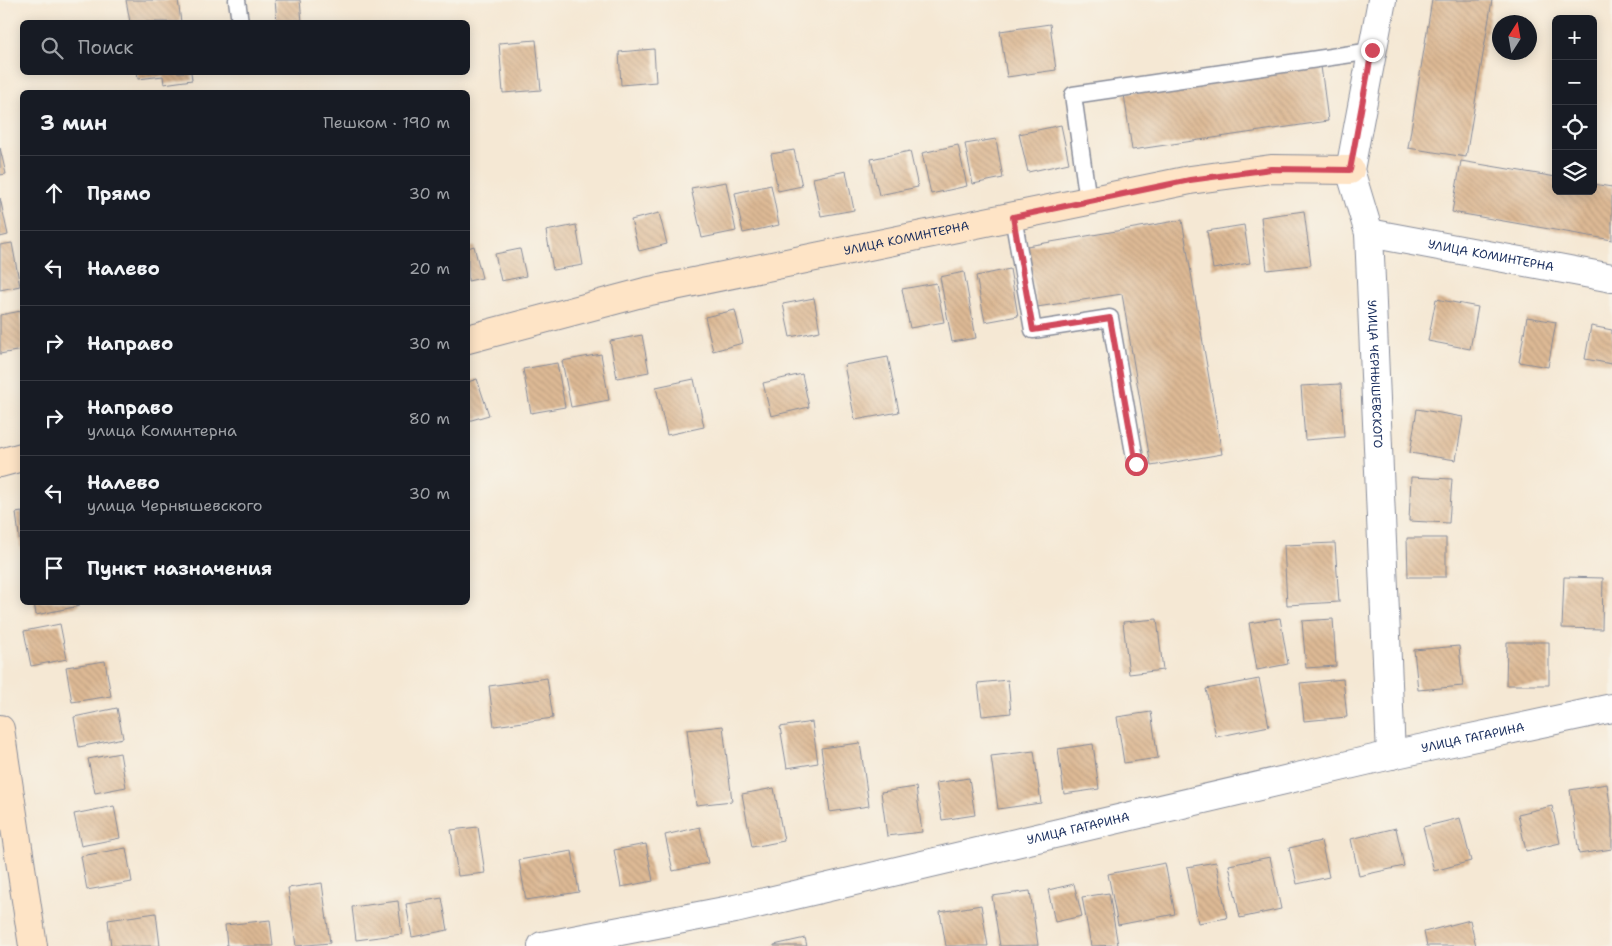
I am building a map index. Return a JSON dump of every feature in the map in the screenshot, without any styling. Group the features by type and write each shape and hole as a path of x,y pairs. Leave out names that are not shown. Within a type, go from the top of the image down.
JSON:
{"street":[{"name":"УЛИЦА ЧЕРНЫШЕВСКОГО","path":"1382,0 1350,170 1369,233 1391,755"},
{"name":"УЛИЦА КОМИНТЕРНА","path":"470,338 645,292 1190,180 1271,169 1350,170"},
{"name":"УЛИЦА КОМИНТЕРНА","path":"1369,233 1612,278"},
{"path":"0,463 20,458"},
{"name":"УЛИЦА ГАГАРИНА","path":"542,946 735,909 1391,755 1612,708"},
{"path":"0,729 33,946"}],"lane":[{"path":"237,0 240,20"},
{"path":"1088,201 1073,95 1372,50"},
{"path":"1013,217 1033,330 1110,318 1136,464"}],"building":[{"path":"126,0 178,0 181,20 130,20"},
{"path":"275,0 300,0 302,20 277,20"},
{"path":"1432,0 1492,0 1466,157 1408,148"},
{"path":"1050,24 1056,70 1007,77 1000,31"},
{"path":"536,40 541,90 503,93 499,43"},
{"path":"654,49 656,82 621,85 619,52"},
{"path":"1321,66 1328,121 1132,150 1124,94"},
{"path":"137,75 191,75 192,80 164,84 163,76 138,79"},
{"path":"1061,125 1069,163 1028,172 1019,134"},
{"path":"996,139 1003,178 973,184 965,144"},
{"path":"958,145 967,186 931,194 922,153"},
{"path":"0,148 6,174 0,175"},
{"path":"794,150 802,186 778,191 771,154"},
{"path":"910,151 918,187 879,195 871,159"},
{"path":"1461,161 1552,176 1552,195 1597,195 1597,185 1612,187 1612,240 1452,212"},
{"path":"846,171 854,210 821,216 813,178"},
{"path":"726,182 736,231 702,238 691,188"},
{"path":"771,185 779,225 743,233 735,193"},
{"path":"0,198 8,235 0,237"},
{"path":"1304,211 1311,265 1267,270 1261,217"},
{"path":"659,213 667,244 639,251 631,220"},
{"path":"1182,220 1222,454 1151,466 1122,294 1037,307 1027,246"},
{"path":"576,225 583,265 553,270 546,231"},
{"path":"1244,225 1250,263 1213,269 1207,231"},
{"path":"12,243 20,286 0,290 0,245"},
{"path":"474,246 482,278 470,281 470,247"},
{"path":"520,249 526,276 501,281 495,254"},
{"path":"1010,269 1018,316 985,322 976,276"},
{"path":"964,272 976,338 952,342 940,277"},
{"path":"936,283 944,322 910,328 902,289"},
{"path":"814,298 820,331 790,337 783,304"},
{"path":"1436,299 1478,307 1470,349 1428,341"},
{"path":"735,310 743,343 713,351 705,317"},
{"path":"20,311 20,350 0,354 0,315"},
{"path":"1527,317 1556,322 1548,367 1519,362"},
{"path":"1591,326 1612,330 1612,364 1585,359"},
{"path":"642,335 649,372 617,378 610,341"},
{"path":"601,354 609,400 571,407 562,361"},
{"path":"888,357 899,412 855,420 844,365"},
{"path":"557,363 565,407 531,413 523,369"},
{"path":"802,374 809,407 771,416 763,383"},
{"path":"477,379 489,415 470,420 470,381"},
{"path":"694,379 704,427 667,435 656,387"},
{"path":"1341,384 1344,437 1305,440 1301,386"},
{"path":"1417,409 1463,417 1456,460 1410,453"},
{"path":"1411,477 1452,479 1449,523 1409,521"},
{"path":"20,512 20,543 16,513"},
{"path":"1407,538 1446,538 1446,577 1408,577"},
{"path":"1335,543 1339,602 1287,605 1284,545"},
{"path":"1564,577 1603,578 1602,629 1562,628"},
{"path":"34,605 79,606 36,615"},
{"path":"1280,618 1288,664 1257,670 1249,623"},
{"path":"1157,619 1163,670 1129,674 1123,622"},
{"path":"1333,619 1336,666 1306,668 1302,621"},
{"path":"60,624 67,659 31,666 24,631"},
{"path":"1507,642 1549,642 1549,685 1506,685"},
{"path":"1459,646 1463,686 1418,690 1414,650"},
{"path":"105,661 111,696 72,702 66,667"},
{"path":"547,678 553,718 494,726 489,686"},
{"path":"1259,679 1269,726 1216,737 1206,689"},
{"path":"1343,679 1347,717 1304,721 1300,683"},
{"path":"1008,680 1011,713 982,716 978,683"},
{"path":"117,708 123,738 79,747 74,717"},
{"path":"1151,712 1158,758 1124,763 1117,717"},
{"path":"812,722 818,763 787,768 780,727"},
{"path":"723,726 732,801 696,805 687,730"},
{"path":"860,743 869,806 830,812 821,748"},
{"path":"1093,744 1099,789 1064,794 1058,749"},
{"path":"1034,751 1041,803 998,809 991,756"},
{"path":"120,753 126,787 95,793 88,759"},
{"path":"969,778 975,815 942,820 936,783"},
{"path":"1607,784 1612,817 1612,849 1579,854 1570,790"},
{"path":"916,787 922,832 887,836 881,792"},
{"path":"774,788 784,841 752,847 742,794"},
{"path":"114,806 120,838 81,846 74,814"},
{"path":"1552,806 1560,843 1526,851 1518,814"},
{"path":"1460,818 1471,861 1434,871 1423,827"},
{"path":"478,827 485,873 458,876 451,830"},
{"path":"700,827 708,863 673,871 665,835"},
{"path":"1396,828 1404,866 1359,876 1351,839"},
{"path":"1321,841 1329,877 1297,884 1289,848"},
{"path":"646,844 653,881 621,887 614,850"},
{"path":"126,848 132,882 87,890 81,856"},
{"path":"572,851 579,892 526,900 519,860"},
{"path":"1270,857 1281,909 1240,918 1229,865"},
{"path":"1216,862 1227,918 1198,923 1187,867"},
{"path":"1165,863 1175,914 1118,925 1108,874"},
{"path":"322,883 330,943 296,946 288,888"},
{"path":"1074,884 1082,916 1055,922 1048,890"},
{"path":"1030,891 1038,945 1000,946 992,896"},
{"path":"1109,893 1118,945 1091,946 1082,897"},
{"path":"442,898 448,930 412,937 406,904"},
{"path":"398,901 402,934 356,940 352,907"},
{"path":"981,905 988,946 946,946 940,912"},
{"path":"156,913 160,946 111,946 108,920"},
{"path":"270,920 273,946 227,946 225,925"},
{"path":"1470,920 1476,946 1427,946 1424,932"},
{"path":"805,938 807,946 774,946 774,945"}],"route":[{"path":"1136,464 1110,318 1033,330 1013,217 1190,180 1271,169 1350,170 1372,50"}]}
